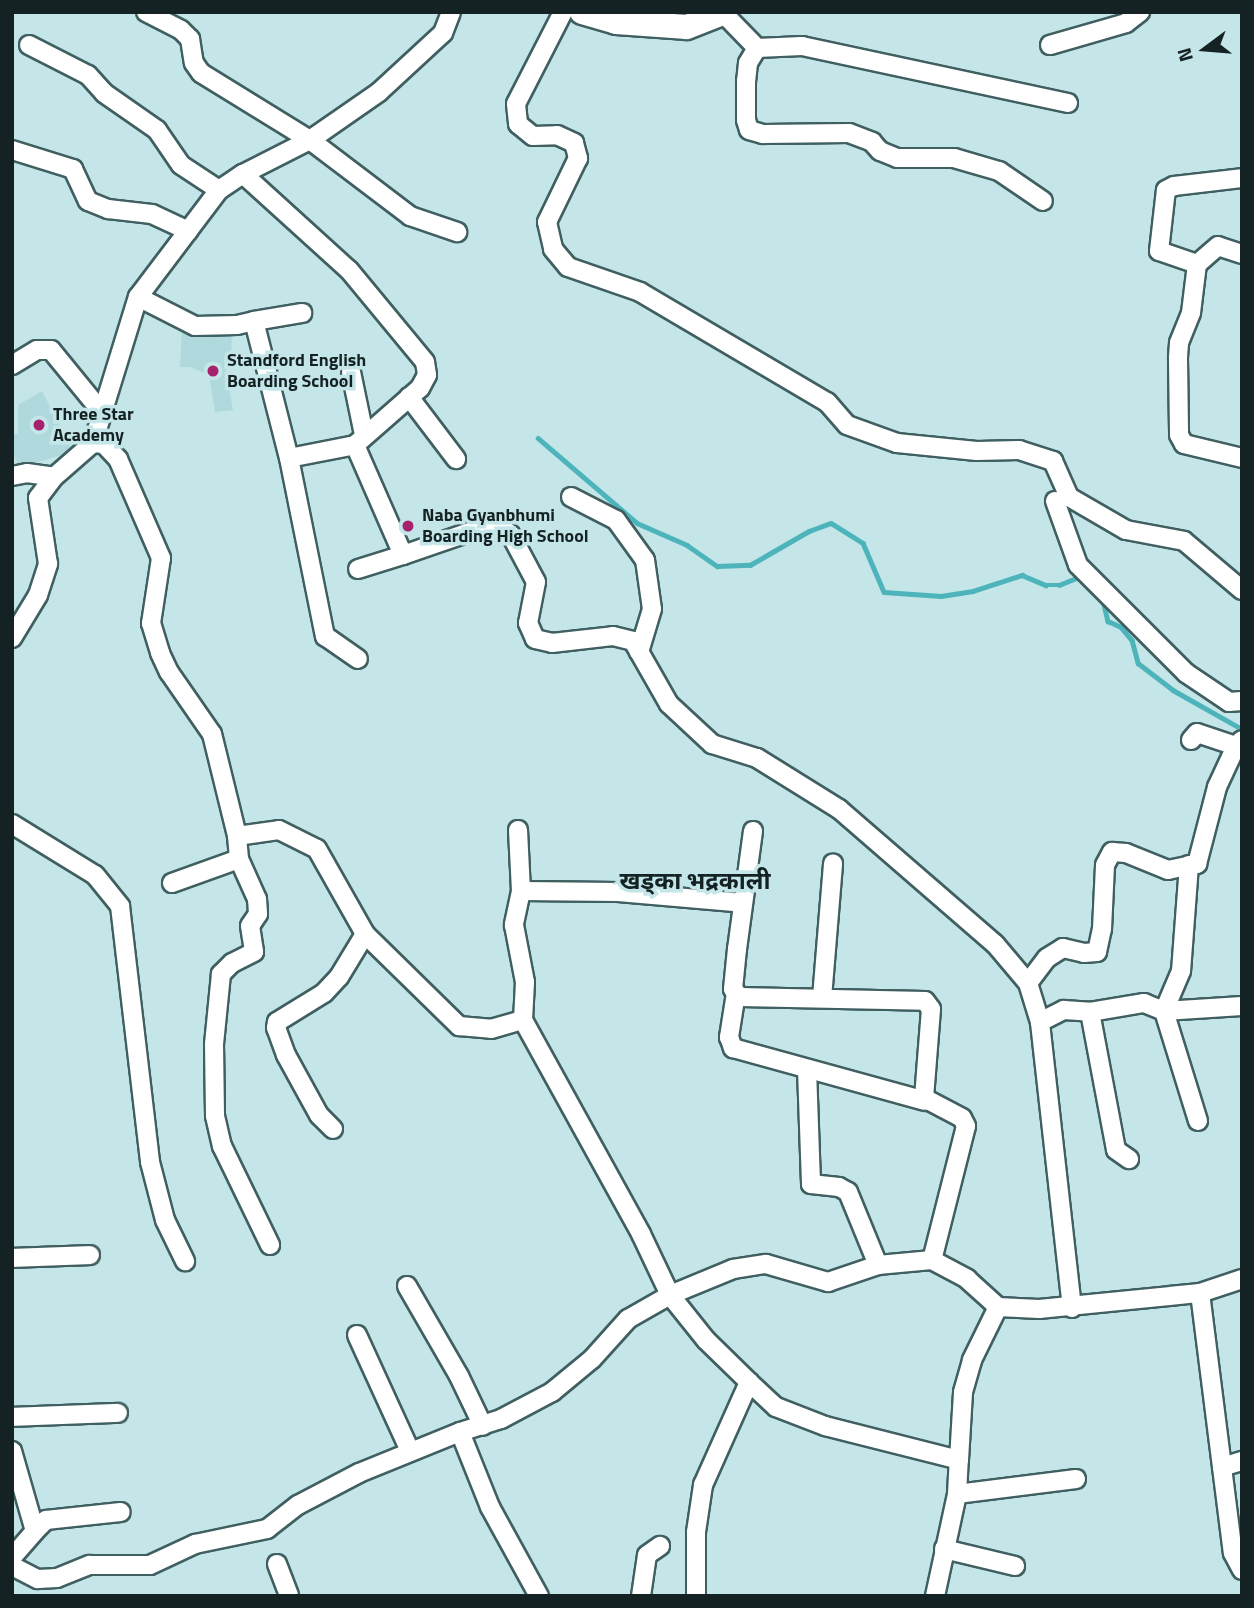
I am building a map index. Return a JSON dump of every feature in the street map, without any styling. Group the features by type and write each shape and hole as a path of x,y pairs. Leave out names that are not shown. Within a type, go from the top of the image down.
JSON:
{"main road":[{"path":"582,12 616,22 687,27 724,13"}],"street":[{"path":"146,12 181,30 190,39 194,63 201,74 310,139 410,216 457,232"},
{"path":"12,638 38,595 48,564 38,498 54,477 93,443 138,297 219,190 243,174 310,139 379,92 443,33 451,12"},
{"path":"562,12 516,104 518,124 533,136 557,135 574,143 578,158 547,222 552,249 568,267 640,292 827,402 847,425 897,443 977,451 1019,450 1053,461 1069,498 1126,530 1184,541 1242,590"},
{"path":"1050,45 1126,23 1140,12"},
{"path":"724,13 757,48 802,46 1068,103"},
{"path":"29,45 88,75 104,93 157,130 181,164 219,190"},
{"path":"757,48 748,63 746,81 746,120 750,130 763,134 849,133 872,142 880,151 897,158 954,158 999,172 1043,201"},
{"path":"12,150 73,169 88,201 108,209 152,214 188,231"},
{"path":"243,174 349,270 425,362 427,375 420,388 360,440 289,458"},
{"path":"1197,264 1159,251 1166,191 1170,187 1242,178"},
{"path":"1242,254 1213,247 1197,264 1191,313 1179,343 1180,435 1184,444 1242,457"},
{"path":"138,297 195,326 237,325 302,313"},
{"path":"254,321 289,458 325,636 358,659"},
{"path":"12,365 37,350 51,350 101,411"},
{"path":"351,372 360,440 403,555"},
{"path":"410,397 456,460"},
{"path":"93,443 104,444 118,459 161,558 151,622 154,633 169,673 212,734 237,836 239,859 257,899 258,914 250,926 254,952 232,963 222,974 214,1044 215,1116 222,1146 270,1245"},
{"path":"12,477 27,473 54,477"},
{"path":"571,497 616,520 645,561 652,609 639,652"},
{"path":"1055,501 1078,565 1186,673 1229,702 1242,701"},
{"path":"358,569 487,526 500,527 511,535 537,582 528,623 535,639 552,643 613,636 633,641 669,704 712,744 757,758 839,809 995,944 1028,983 1040,1021 1072,1308"},
{"path":"1028,983 1047,958 1063,948 1083,953 1097,952 1102,929 1105,865 1112,852 1126,853 1168,870 1197,864 1217,787 1239,743 1197,733 1191,740"},
{"path":"12,824 95,875 120,906 150,1162 165,1220 185,1261"},
{"path":"237,836 279,830 317,849 365,934 460,1026 491,1029 523,1020"},
{"path":"518,830 520,891 514,925 525,982 523,1020 642,1234 670,1295 706,1340 776,1407 825,1426 959,1460"},
{"path":"752,831 733,989 740,997 925,1001 929,1004 923,1093 925,1101"},
{"path":"172,883 239,859"},
{"path":"822,998 833,863"},
{"path":"1189,865 1181,971 1164,1011 1198,1121"},
{"path":"520,891 618,892 743,903"},
{"path":"333,1129 319,1115 286,1055 276,1028 277,1022 324,993 339,977 365,934"},
{"path":"736,993 729,1037 733,1048 925,1101 962,1118 966,1126 932,1260"},
{"path":"1040,1021 1064,1010 1090,1012 1144,1003 1164,1011 1242,1006"},
{"path":"1090,1012 1116,1150 1129,1159"},
{"path":"807,1069 811,1184 839,1187 849,1192 878,1265"},
{"path":"12,1258 90,1255"},
{"path":"12,1566 38,1580 57,1578 90,1565 150,1565 195,1544 267,1529 298,1505 410,1451 484,1426 552,1392 592,1359 628,1319 670,1295 733,1269 759,1264 821,1282 832,1282 878,1265 932,1260 967,1279 999,1307 1072,1308 1200,1293 1242,1279"},
{"path":"407,1286 484,1426"},
{"path":"1200,1293 1233,1553 1242,1570"},
{"path":"935,1596 957,1494 963,1392 972,1360 999,1307"},
{"path":"357,1335 410,1451"},
{"path":"696,1596 696,1532 703,1485 749,1382"},
{"path":"12,1417 118,1413"},
{"path":"460,1432 490,1507 539,1596"},
{"path":"12,1451 35,1531"},
{"path":"1222,1467 1242,1461"},
{"path":"957,1494 1076,1479"},
{"path":"12,1557 46,1520 121,1512"},
{"path":"641,1596 647,1555 660,1546"},
{"path":"944,1549 1015,1566"},
{"path":"277,1564 289,1596"}],"shaded area":[{"name":"Standford English Boarding School","path":"182,330 232,333 231,359 224,360 233,410 215,412 209,375 190,367 180,367"},
{"name":"Three Star Academy","path":"42,391 74,452 19,467 12,451 12,434 18,434 18,405"}],"waterway":[{"path":"538,438 637,523 687,545 717,566 750,565 809,531 831,523 863,543 884,592 941,596 973,591 1022,575 1046,585 1059,585 1079,577 1082,580"},
{"path":"1103,600 1108,621 1121,627 1132,640 1138,663 1173,690 1242,729"}],"place":[{"name":"Standford English Boarding School","path":"213,371"},
{"name":"Three Star Academy","path":"39,425"},
{"name":"Naba Gyanbhumi Boarding High School","path":"408,526"}],"district":[{"name":"खड्का भद्रकाली","path":"695,881"}]}
